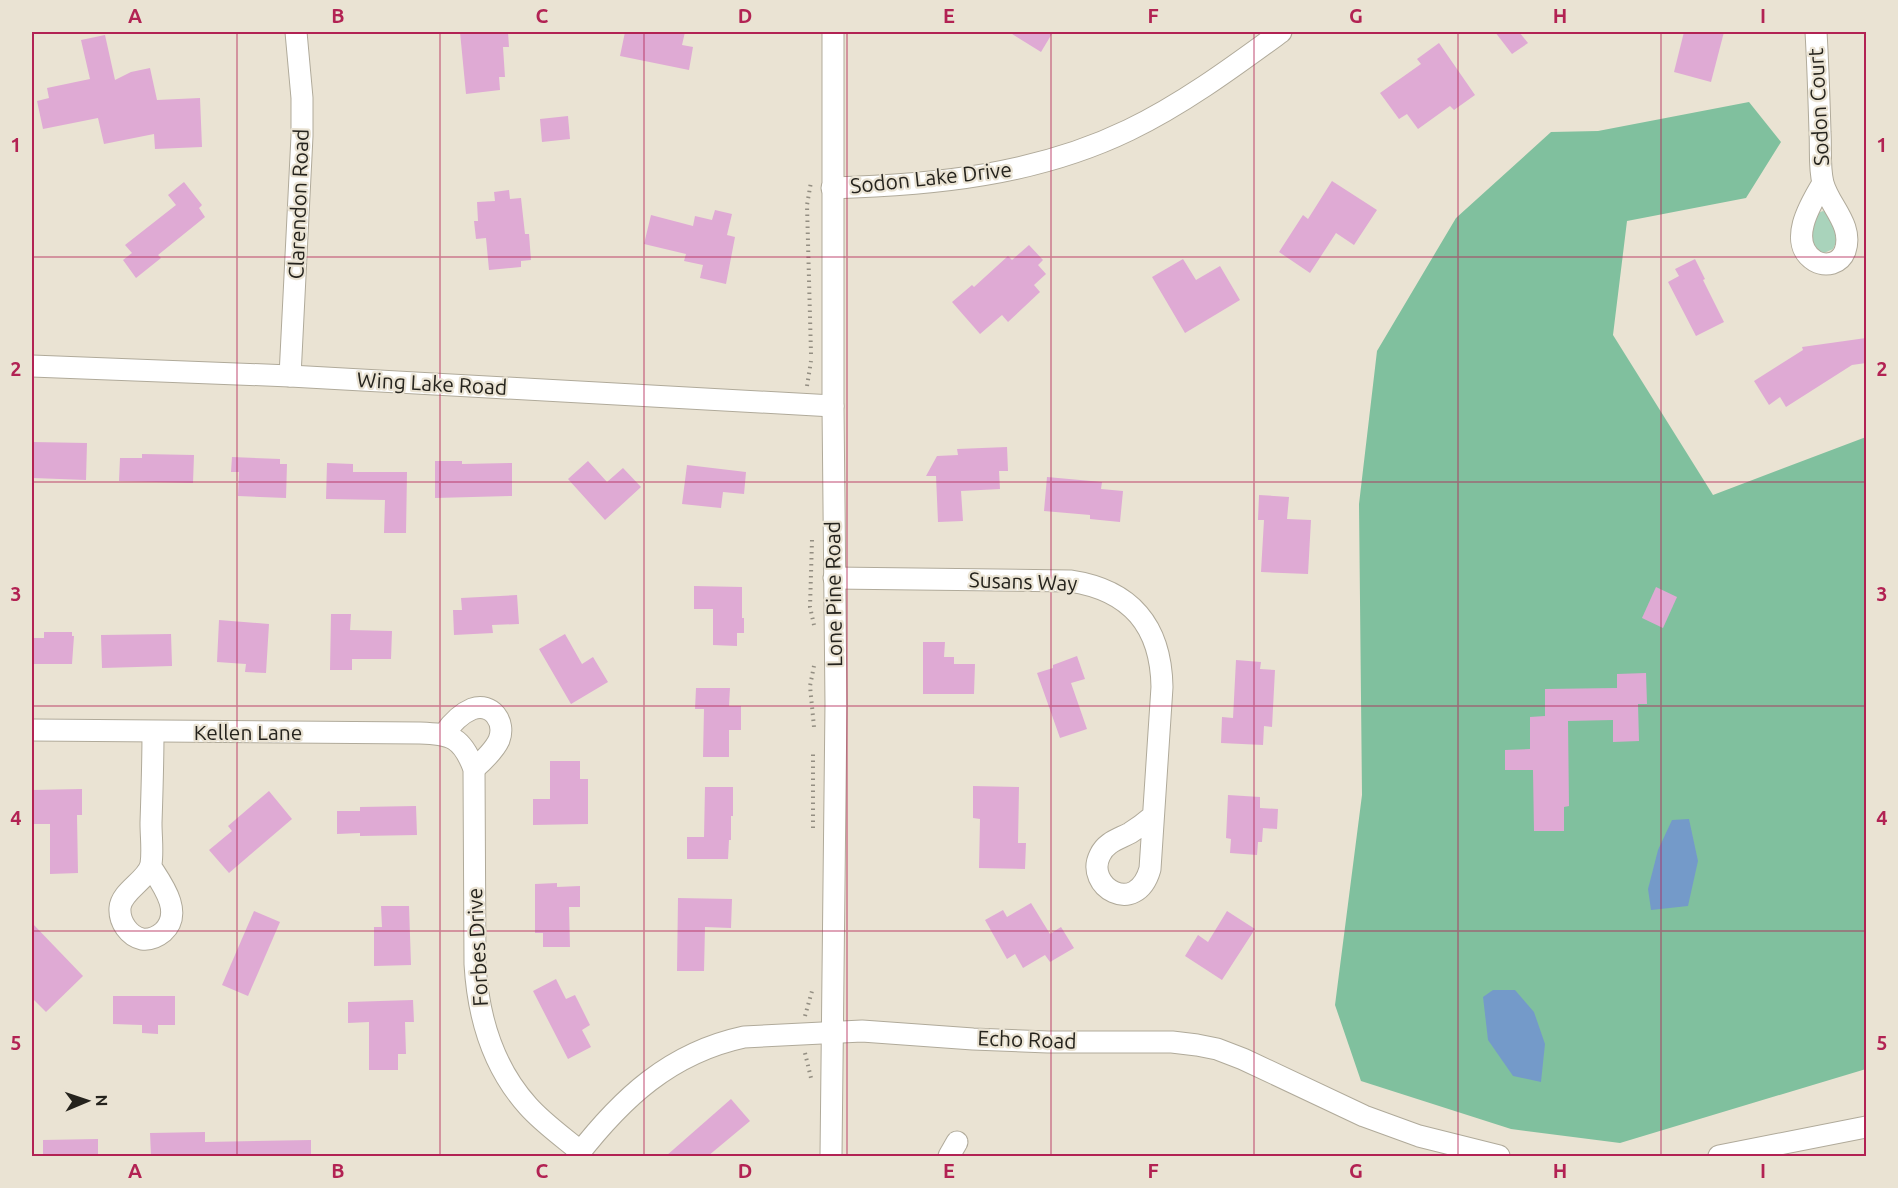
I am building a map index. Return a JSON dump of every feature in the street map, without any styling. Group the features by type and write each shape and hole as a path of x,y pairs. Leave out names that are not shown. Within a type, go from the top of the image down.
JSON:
{"street":[{"name":"Clarendon Road","path":"290,376 302,136 302,98 296,32"},
{"name":"Lone Pine Road","path":"831,1156 835,871 832,32"},
{"name":"Sodon Lake Drive","path":"832,188 914,184 983,176 1089,148 1130,130 1161,112 1204,86 1281,32"},
{"name":"Sodon Court","path":"1816,32 1823,183"},
{"name":"Wing Lake Road","path":"32,366 290,376 833,406"},
{"name":"Susans Way","path":"834,578 1070,581 1087,583 1116,594 1129,604 1148,627 1156,643 1162,670 1153,816"},
{"path":"452,740 451,724 472,709 482,707 498,717 501,731 498,741 474,769"},
{"name":"Kellen Lane","path":"32,730 452,740"},
{"path":"151,867 153,732"},
{"name":"Forbes Drive","path":"452,740 469,756 474,769 475,964 483,1023 492,1050 512,1086 527,1105 579,1154"},
{"name":"Echo Road","path":"579,1154 631,1095 662,1071 688,1056 744,1037 862,1031 973,1039 1048,1042 1172,1041 1197,1045 1217,1049 1243,1059 1364,1116 1419,1136 1499,1156"},
{"path":"1719,1156 1866,1127"}],"path":[{"path":"807,389 812,363 807,205 811,182"},
{"path":"813,532 810,607 815,630"},
{"path":"814,664 810,692 814,732"},
{"path":"813,830 814,744"},
{"path":"805,1022 813,988"}],"green space":[{"path":"1749,102 1781,142 1746,198 1627,221 1613,335 1713,495 1866,437 1866,1069 1620,1143 1511,1129 1361,1081 1335,1005 1362,795 1359,504 1377,351 1456,218 1551,132 1598,131"},
{"path":"1823,211 1827,213 1836,235 1833,249 1824,253 1814,246 1812,241 1818,213"}],"water":[{"path":"1689,819 1698,861 1688,906 1651,910 1648,889 1658,850 1672,820"},
{"path":"1493,990 1515,990 1534,1012 1545,1044 1541,1082 1513,1076 1488,1040 1483,997"}],"building":[{"path":"460,32 508,32 509,47 503,47 505,77 499,77 500,90 466,94"},
{"path":"625,32 685,32 682,45 693,47 689,70 620,56"},
{"path":"1009,32 1053,32 1041,52"},
{"path":"1495,32 1519,32 1528,43 1512,54"},
{"path":"1684,32 1724,32 1711,82 1674,72"},
{"path":"105,35 115,80 131,72 150,68 157,100 200,98 202,147 155,149 154,134 104,144 98,118 43,129 37,101 49,98 47,88 90,79 81,40"},
{"path":"1439,43 1475,95 1454,110 1450,106 1418,129 1407,114 1399,119 1380,93 1421,64 1417,59"},
{"path":"568,116 570,139 542,142 540,119"},
{"path":"1332,181 1377,210 1354,245 1336,233 1310,273 1279,252 1303,215 1308,219"},
{"path":"184,182 202,205 199,208 205,217 158,255 161,258 136,278 123,260 132,253 125,245 176,205 168,195"},
{"path":"509,190 510,199 521,198 525,234 529,234 531,260 521,261 521,267 489,270 486,238 476,239 474,221 478,221 477,202 495,201 494,192"},
{"path":"715,210 732,214 727,235 735,237 726,284 700,278 703,265 684,261 686,254 644,244 651,215 693,226 695,216 712,220"},
{"path":"1029,245 1043,260 1038,265 1046,274 1034,285 1040,292 1008,322 1002,315 980,334 952,302 972,285 974,287 1008,256 1012,260"},
{"path":"1183,259 1196,280 1220,266 1240,300 1185,333 1152,277"},
{"path":"1695,259 1724,322 1696,336 1668,282 1679,276 1675,269"},
{"path":"1866,338 1866,363 1852,365 1786,407 1780,397 1769,405 1754,381 1803,350 1802,347"},
{"path":"32,442 87,443 86,480 33,478"},
{"path":"1007,447 1008,471 999,471 1000,489 961,491 963,521 938,522 936,476 926,476 937,456 958,455 957,449"},
{"path":"142,454 194,455 193,483 119,481 120,458 142,458"},
{"path":"232,457 280,459 280,464 287,464 286,498 238,496 239,472 231,472"},
{"path":"435,461 462,461 462,464 512,463 512,496 435,498"},
{"path":"588,461 607,482 623,468 641,487 605,520 568,479"},
{"path":"327,463 353,464 353,472 407,472 406,533 384,533 385,500 326,499"},
{"path":"687,465 746,472 744,494 723,492 721,508 682,504"},
{"path":"1047,477 1102,482 1101,489 1123,491 1120,522 1090,519 1090,515 1044,511"},
{"path":"1259,495 1289,497 1287,519 1311,520 1308,574 1261,572 1264,520 1258,520"},
{"path":"694,586 742,587 744,633 737,633 737,646 713,645 713,609 694,609"},
{"path":"1656,587 1677,597 1663,628 1642,618"},
{"path":"517,595 519,624 492,625 493,633 454,635 453,610 462,610 461,598"},
{"path":"331,614 351,614 350,630 392,631 391,659 352,659 352,670 330,670"},
{"path":"219,620 269,624 266,673 245,672 246,664 217,662"},
{"path":"44,632 72,632 74,636 72,664 33,664 32,638 44,638"},
{"path":"171,634 172,666 102,668 101,635"},
{"path":"565,634 582,664 593,657 608,682 571,704 539,649"},
{"path":"923,642 945,642 944,657 954,657 954,664 975,664 974,694 923,694"},
{"path":"1077,656 1085,679 1071,683 1087,729 1060,738 1037,673"},
{"path":"1236,660 1261,662 1260,669 1275,670 1272,727 1264,726 1263,745 1221,743 1222,717 1233,718"},
{"path":"1646,673 1647,704 1638,704 1639,741 1613,742 1613,720 1568,721 1569,806 1564,807 1564,831 1534,831 1533,770 1505,770 1505,750 1530,749 1530,717 1545,716 1545,689 1617,688 1617,674"},
{"path":"696,688 730,688 729,706 741,706 741,730 729,730 729,757 703,757 704,709 695,709"},
{"path":"550,761 580,761 580,779 588,779 588,824 533,825 533,799 550,799"},
{"path":"973,786 1019,787 1018,843 1026,843 1025,869 979,868 980,819 973,818"},
{"path":"705,787 733,787 733,816 731,816 728,859 687,859 687,837 704,837"},
{"path":"82,789 82,815 77,815 78,873 50,874 50,824 32,824 32,790"},
{"path":"269,791 292,819 229,873 209,850 232,831 228,826"},
{"path":"1228,795 1260,797 1260,808 1278,809 1277,829 1263,828 1262,842 1258,842 1257,855 1230,853 1231,839 1226,838"},
{"path":"416,806 417,835 337,834 337,811 360,811 360,807"},
{"path":"557,883 557,887 580,886 580,907 569,907 570,947 543,947 543,933 535,933 535,884"},
{"path":"678,898 732,899 731,928 705,927 704,971 677,971"},
{"path":"1031,903 1050,934 1061,927 1074,948 1050,962 1045,955 1023,968 1015,954 1007,959 985,920 1003,910 1007,917"},
{"path":"381,906 409,906 411,965 374,966 374,927 382,927"},
{"path":"254,911 280,922 248,996 222,985"},
{"path":"1227,911 1255,929 1222,980 1185,956 1198,935 1208,942"},
{"path":"32,923 83,976 46,1012 32,998"},
{"path":"556,979 566,999 575,995 590,1025 582,1030 591,1047 568,1059 533,991"},
{"path":"113,996 175,996 175,1025 158,1025 158,1034 142,1033 142,1025 113,1024"},
{"path":"413,1000 414,1022 405,1022 406,1054 398,1054 398,1070 369,1070 369,1022 348,1023 348,1002"},
{"path":"731,1099 750,1121 708,1156 666,1156"},
{"path":"205,1132 205,1142 311,1140 311,1156 151,1156 150,1133"},
{"path":"98,1139 98,1156 43,1156 43,1140"}]}
